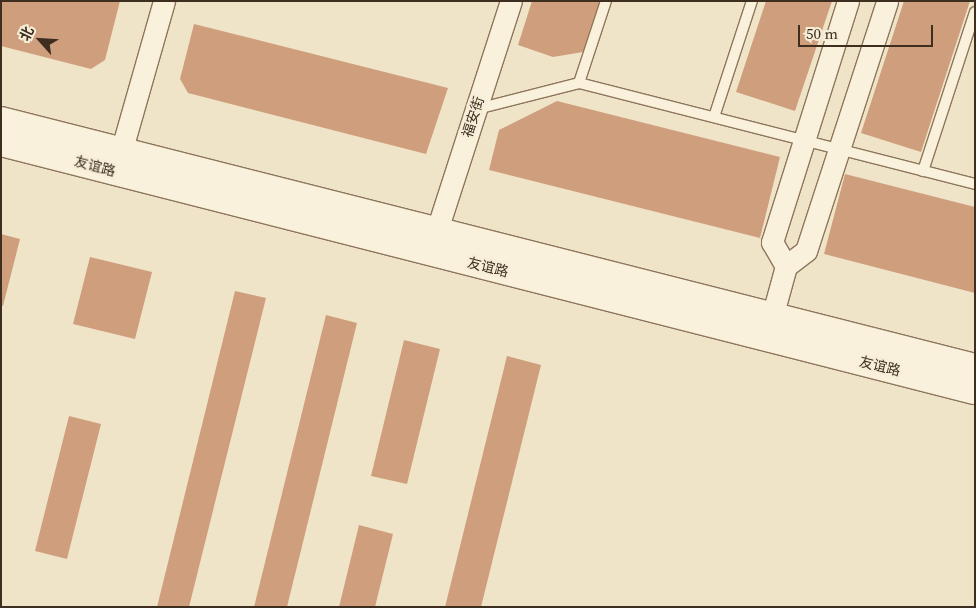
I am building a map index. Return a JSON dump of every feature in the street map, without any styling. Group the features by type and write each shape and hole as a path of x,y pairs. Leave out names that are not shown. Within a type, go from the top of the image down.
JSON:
{"main road":[{"name":"友谊路","path":"1,121 436,233 975,368"},
{"name":"友谊路","path":"1,142 975,390"}],"street":[{"path":"121,152 164,1"},
{"name":"福安街","path":"436,233 510,1"},
{"path":"786,266 772,242 848,1"},
{"path":"772,317 786,266 806,251 887,1"}],"lane":[{"path":"579,83 606,1"},
{"path":"714,117 752,1"},
{"path":"923,171 973,25 975,12"},
{"path":"476,109 579,83 975,184"}],"building":[{"path":"1,1 120,1 105,60 91,69 1,46"},
{"path":"532,1 600,1 583,52 553,57 518,45"},
{"path":"766,1 832,1 795,111 736,92"},
{"path":"904,1 970,1 921,152 861,133"},
{"path":"194,24 448,88 426,154 188,93 180,79"},
{"path":"557,101 780,157 760,238 489,170 499,130"},
{"path":"845,174 975,207 975,293 824,254"},
{"path":"1,234 20,239 3,306 1,305"},
{"path":"90,257 152,272 135,339 73,324"},
{"path":"235,291 266,298 189,607 157,607"},
{"path":"326,315 357,323 287,607 254,607"},
{"path":"404,340 440,349 407,484 371,476"},
{"path":"507,356 541,365 481,607 445,607"},
{"path":"69,416 101,424 67,559 35,551"},
{"path":"359,525 393,534 375,607 339,607"}]}
